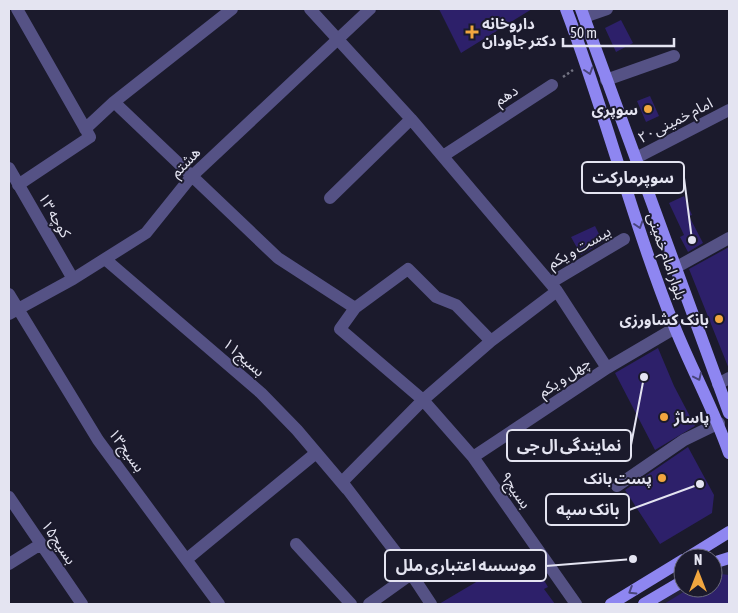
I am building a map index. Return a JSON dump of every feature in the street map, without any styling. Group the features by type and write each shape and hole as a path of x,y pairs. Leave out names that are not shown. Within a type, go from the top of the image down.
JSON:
{"main road":[{"name":"بلوار امام خمینی","path":"566,9 586,60 675,328 719,422 729,453"},
{"name":"بلوار امام خمینی","path":"582,13 685,295 724,381 729,413"},
{"path":"666,303 685,295"},
{"path":"703,548 729,532"},
{"path":"611,604 673,566"},
{"path":"658,576 668,573 673,577 668,590"},
{"path":"644,604 673,587"}],"street":[{"path":"85,129 114,102 232,9"},
{"path":"310,9 443,156 553,287 607,368"},
{"name":"هشتم","path":"13,311 73,279 146,233 191,177 370,9"},
{"path":"582,13 607,9"},
{"path":"18,11 90,137 18,185"},
{"path":"606,80 674,56"},
{"name":"دهم","path":"443,156 552,85"},
{"path":"114,102 278,258 355,308 408,269 436,297 456,305 491,341"},
{"name":"امام خمینی۲۰","path":"636,158 729,110"},
{"path":"330,198 411,120"},
{"name":"کوچه ۱۳","path":"9,168 73,279"},
{"name":"بیست و یکم","path":"345,487 423,400 553,287 624,238"},
{"path":"675,268 729,238"},
{"name":"بسیج۱۱","path":"105,259 261,393 345,487 411,574 431,604"},
{"name":"بسیج۱۳","path":"9,294 13,311 98,440 219,604"},
{"name":"بسیج۹","path":"355,308 340,329 423,400 473,458 576,604"},
{"name":"چهل و یکم","path":"473,458 607,368 675,328"},
{"path":"617,486 684,440 719,422"},
{"path":"186,559 316,453"},
{"name":"بسیج۱۵","path":"9,497 82,604"},
{"path":"9,564 41,544"},
{"path":"296,544 350,604"},
{"path":"370,604 411,574"}],"path":[{"path":"552,85 586,60"}],"shaded area":[{"path":"729,558 729,604 645,604 673,592 673,598 723,598 723,560"}],"building":[{"name":"داروخانه دکتر جاودان","path":"439,9 532,9 461,53"},
{"path":"621,20 633,43 616,52 605,28"},
{"name":"سوپری","path":"650,96 659,116 646,122 637,101"},
{"path":"684,196 692,215 689,216 703,243 688,252 680,237 684,235 669,203"},
{"path":"595,226 603,242 581,255 571,237"},
{"name":"بانک کشاورزی","path":"729,247 729,369 689,269"},
{"path":"658,348 674,386 695,426 655,450 615,373"},
{"path":"688,447 714,495 712,513 660,544 625,490"},
{"path":"527,552 548,587 544,589 555,604 439,604"},
{"path":"723,574 729,575 729,604 664,604 674,598 723,598"}],"place":[{"name":"داروخانه دکتر جاودان","path":"472,32"},
{"name":"سوپری","path":"648,109"},
{"name":"سوپرمارکت","path":"692,240"},
{"name":"بانک کشاورزی","path":"719,319"},
{"name":"نمایندگی ال جی","path":"644,377"},
{"name":"پاساژ","path":"664,417"},
{"name":"پست بانک","path":"662,478"},
{"name":"بانک سپه","path":"700,484"},
{"name":"موسسه اعتباری ملل","path":"633,559"}]}
